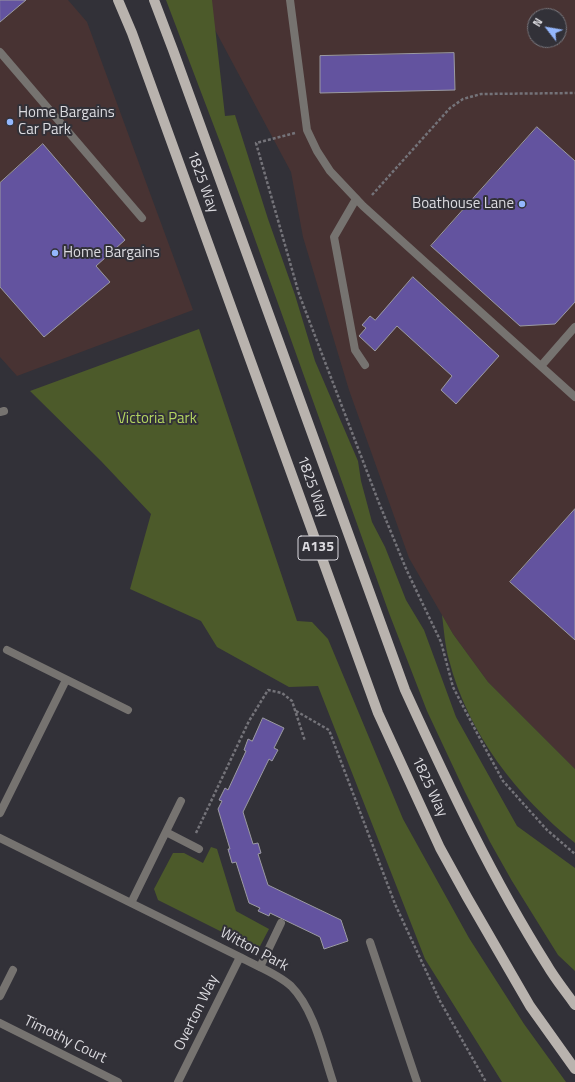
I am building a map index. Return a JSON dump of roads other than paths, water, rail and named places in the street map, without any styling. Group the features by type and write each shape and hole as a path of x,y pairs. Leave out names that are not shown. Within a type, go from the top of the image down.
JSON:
{"main road":[{"name":"1825 Way","path":"118,0 132,33 378,713 437,841 467,897 530,1006 575,1070"},
{"name":"1825 Way","path":"154,0 405,690 449,787 501,886 547,966 575,1005"}],"street":[{"path":"290,0 307,130 317,151 330,171 363,206 575,397"},
{"path":"0,52 142,218"},
{"path":"356,199 334,237 355,350 365,365"},
{"path":"541,366 575,327"},
{"path":"7,650 128,710"},
{"path":"0,813 66,680"},
{"path":"131,903 181,801"},
{"path":"166,832 199,849"},
{"name":"Witton Park","path":"0,838 240,957 277,976 291,986 310,1013 333,1082"},
{"path":"260,968 281,923"},
{"path":"370,942 417,1082"},
{"name":"Overton Way","path":"178,1082 240,957"},
{"path":"0,996 13,970"},
{"name":"Timothy Court","path":"0,1023 118,1082"}],"place":[{"name":"Home Bargains Car Park","path":"10,122"},
{"name":"Boathouse Lane","path":"522,204"},
{"name":"Home Bargains","path":"55,253"}],"park label":[{"name":"Victoria Park","path":"157,419"}]}
